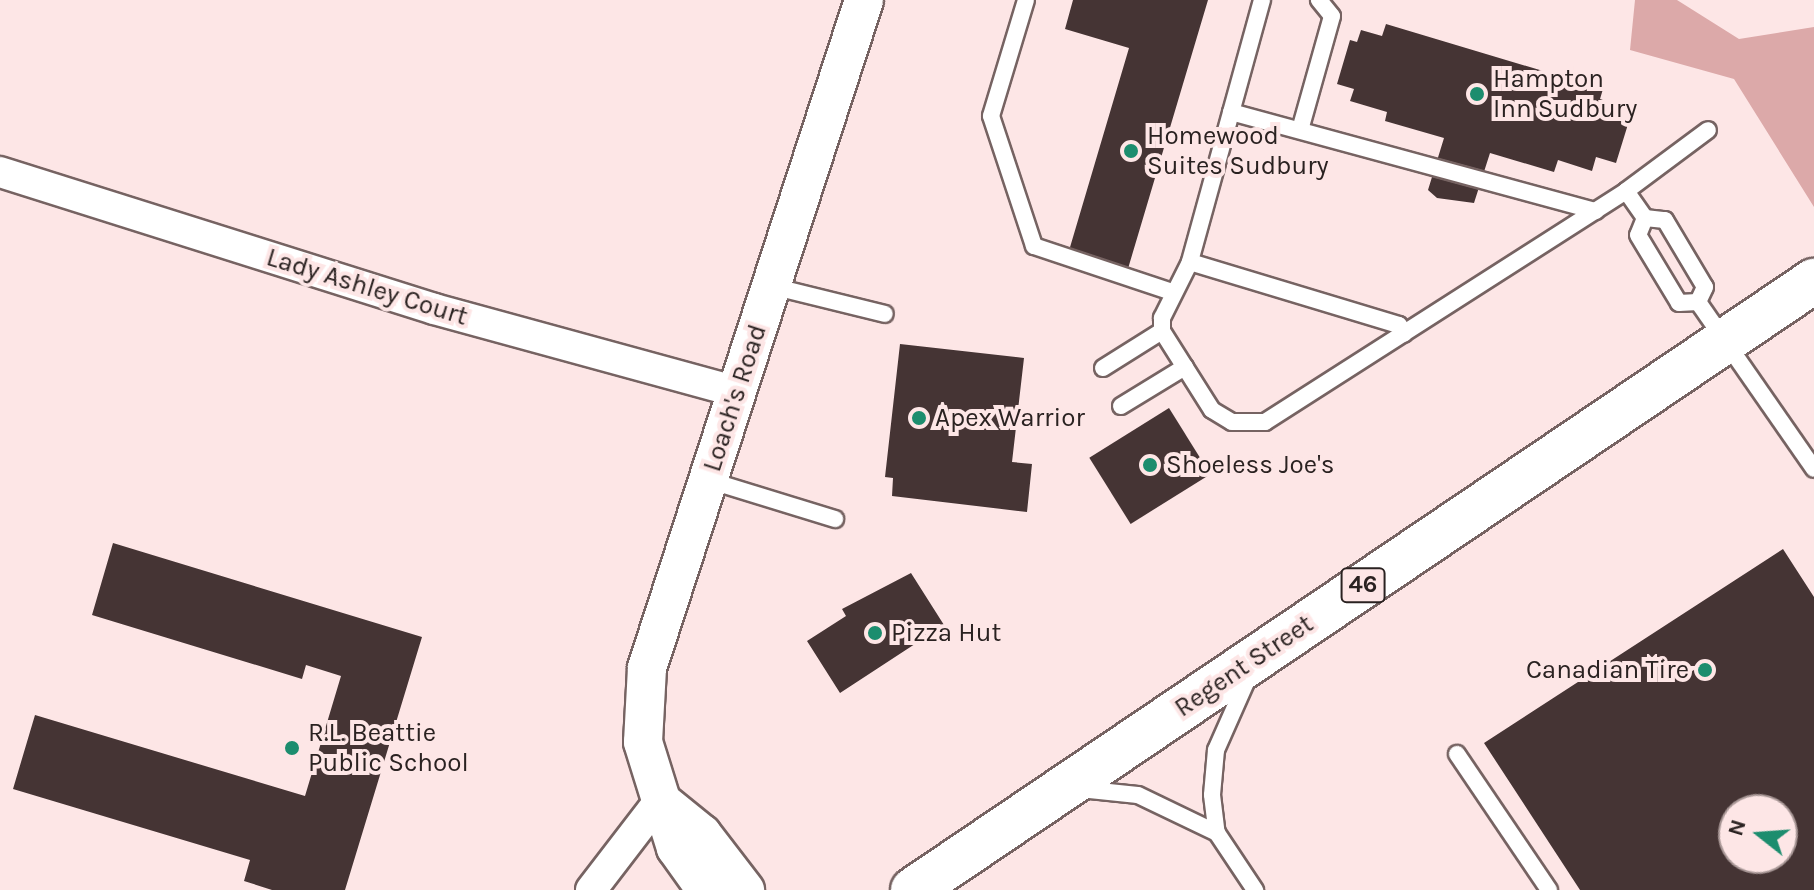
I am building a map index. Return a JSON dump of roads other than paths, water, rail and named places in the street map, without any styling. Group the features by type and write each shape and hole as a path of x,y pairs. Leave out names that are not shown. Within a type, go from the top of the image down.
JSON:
{"main road":[{"name":"Regent Street","path":"913,890 1814,281"}],"street":[{"name":"Loach's Road","path":"706,890 676,848 643,742 647,668 864,0"},
{"name":"Lady Ashley Court","path":"0,172 434,309 737,392"},
{"path":"591,890 660,800 702,834 745,890"}],"lane":[{"path":"1026,0 991,116 1034,246 1172,292"},
{"path":"1103,368 1162,331 1172,292 1190,262 1262,0"},
{"path":"1300,130 1332,16 1319,0"},
{"path":"1231,112 1596,211"},
{"path":"1162,331 1212,410 1247,425 1265,422 1596,211 1708,130"},
{"path":"1626,191 1645,218 1665,220 1705,287 1698,302"},
{"path":"1645,218 1638,235 1679,303 1698,302"},
{"path":"1190,262 1399,325 1404,334"},
{"path":"771,286 885,314"},
{"path":"1698,302 1814,469"},
{"path":"1121,406 1185,367"},
{"path":"708,480 835,519"},
{"path":"1255,890 1217,833 1212,795 1216,750 1231,705 1265,651"},
{"path":"1457,754 1549,890"},
{"path":"1063,788 1138,795 1217,833"}],"place":[{"name":"Hampton Inn Sudbury","path":"1477,94"},
{"name":"Homewood Suites Sudbury","path":"1131,151"},
{"name":"Apex Warrior","path":"919,418"},
{"name":"Shoeless Joe's","path":"1150,465"},
{"name":"Pizza Hut","path":"875,633"},
{"name":"Canadian Tire","path":"1705,670"},
{"name":"R.L. Beattie Public School","path":"292,748"}]}
